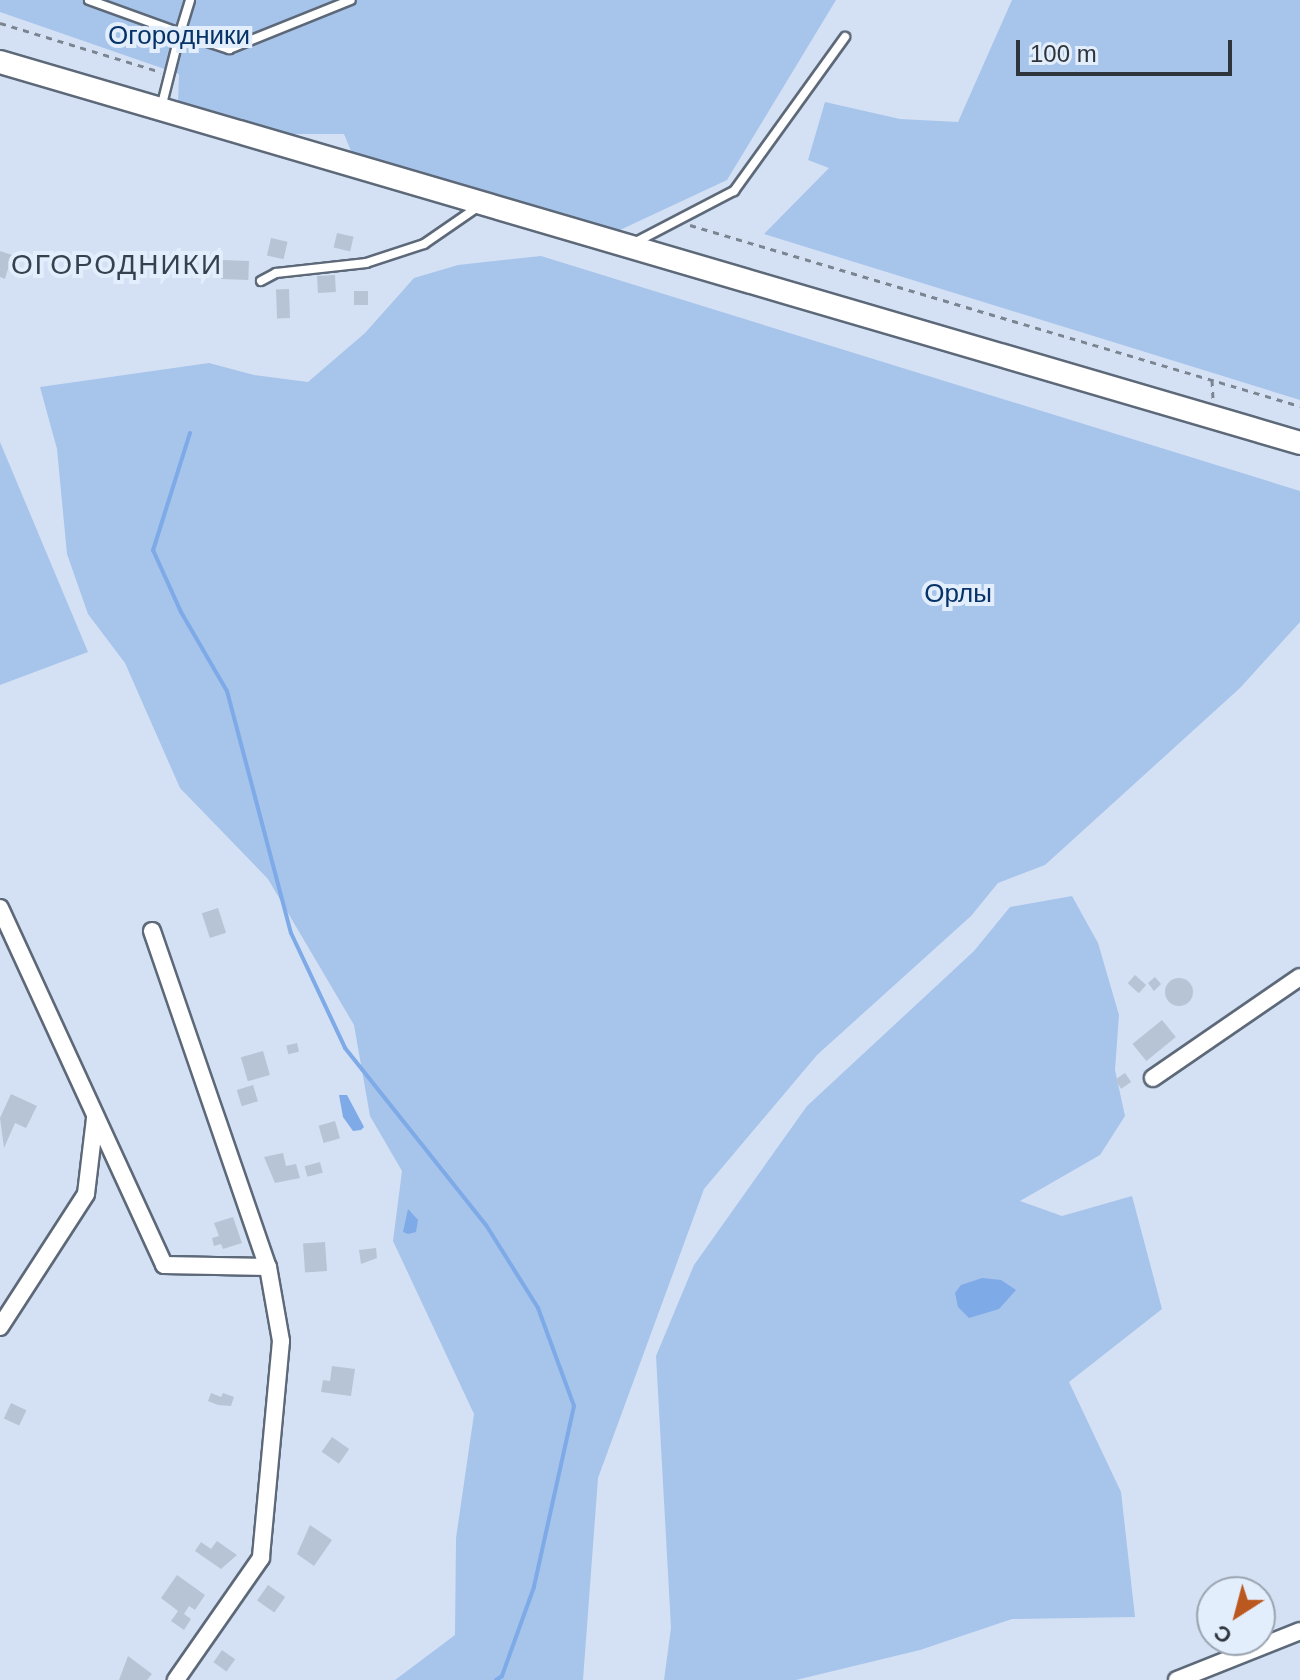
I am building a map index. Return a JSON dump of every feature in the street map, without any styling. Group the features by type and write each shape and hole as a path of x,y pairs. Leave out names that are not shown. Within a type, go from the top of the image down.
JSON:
{"main road":[{"path":"0,62 1300,443"}],"street":[{"path":"0,908 164,1265 268,1267"},
{"path":"152,931 268,1267 281,1341 261,1558 176,1680"},
{"path":"1153,1078 1300,977"},
{"path":"0,1327 86,1194 95,1118"},
{"path":"1177,1680 1300,1631"}],"lane":[{"path":"89,0 229,49 351,0"},
{"path":"161,109 190,0"},
{"path":"627,246 734,191 845,37"},
{"path":"261,281 276,273 366,263 424,244 483,203"}],"path":[{"path":"0,23 171,75"},
{"path":"676,221 1300,406"}],"green space":[{"name":"Огородники","path":"0,0 836,0 727,180 620,230 409,173 351,151 344,134 273,134 178,104 179,74 0,12"},
{"path":"1012,0 1300,0 1300,400 764,234 829,168 808,160 825,102 900,119 958,122"},
{"name":"Орлы","path":"541,256 1300,491 1300,622 1240,688 1045,865 998,883 971,916 817,1055 704,1189 598,1478 583,1680 395,1680 455,1635 456,1538 474,1414 393,1241 402,1171 370,1116 354,1025 268,879 180,788 125,663 88,614 67,554 57,449 40,387 209,363 254,375 308,382 365,333 414,278 458,265"},
{"path":"0,442 88,652 0,685"},
{"path":"1072,896 1098,943 1119,1015 1115,1070 1125,1116 1100,1155 1020,1201 1062,1216 1132,1196 1162,1309 1069,1382 1121,1492 1135,1617 1012,1619 920,1650 796,1680 664,1680 671,1628 656,1356 694,1265 807,1106 974,951 1010,907"}],"shaded area":[{"path":"339,1095 347,1095 364,1127 361,1130 353,1131 343,1117"},
{"path":"408,1209 418,1220 416,1232 408,1234 403,1232"},
{"path":"982,1278 1001,1280 1016,1290 999,1309 969,1318 958,1307 955,1293 961,1285"}],"building":[{"path":"337,233 354,237 350,251 334,248"},
{"path":"271,238 288,242 284,259 267,256"},
{"path":"0,251 12,255 5,279 0,277"},
{"path":"222,260 249,261 248,280 221,279"},
{"path":"335,275 336,292 318,293 317,276"},
{"path":"276,289 289,289 290,318 277,318"},
{"path":"354,291 368,291 368,305 354,305"},
{"path":"218,908 226,933 210,938 202,913"},
{"path":"1135,975 1146,985 1139,993 1128,983"},
{"path":"1155,977 1161,984 1154,991 1148,983"},
{"path":"1179,978 1189,982 1193,992 1189,1002 1179,1006 1169,1002 1165,992 1169,982"},
{"path":"1162,1020 1176,1037 1146,1061 1132,1044"},
{"path":"297,1043 299,1052 288,1054 286,1045"},
{"path":"263,1051 270,1075 248,1081 241,1057"},
{"path":"1125,1073 1131,1082 1121,1089 1115,1080"},
{"path":"253,1085 258,1101 242,1106 237,1090"},
{"path":"11,1094 37,1106 26,1128 15,1123 4,1148 0,1118"},
{"path":"335,1121 340,1138 324,1143 319,1126"},
{"path":"283,1153 286,1166 296,1164 300,1178 275,1183 264,1157"},
{"path":"320,1162 323,1173 307,1177 305,1166"},
{"path":"233,1217 242,1243 223,1249 221,1244 214,1246 212,1238 219,1236 214,1223"},
{"path":"325,1242 327,1271 305,1272 303,1244"},
{"path":"376,1248 377,1258 361,1264 359,1250"},
{"path":"332,1366 355,1369 351,1396 321,1392 323,1380 330,1381"},
{"path":"211,1393 234,1397 231,1406 208,1401"},
{"path":"11,1403 26,1410 19,1426 4,1418"},
{"path":"332,1437 349,1449 339,1464 322,1452"},
{"path":"310,1525 332,1540 314,1566 297,1554"},
{"path":"217,1541 237,1555 221,1569 195,1551 201,1542 211,1549"},
{"path":"177,1575 205,1595 195,1610 189,1606 184,1614 191,1619 184,1630 171,1621 178,1611 161,1598"},
{"path":"268,1585 285,1597 274,1613 257,1601"},
{"path":"222,1650 235,1659 227,1671 213,1662"},
{"path":"128,1656 152,1674 147,1680 119,1680"}],"waterway":[{"path":"190,433 153,550 181,612 227,691 291,933 345,1048 486,1225 538,1308 574,1406 534,1587 502,1676 496,1680"}],"district":[{"name":"ОГОРОДНИКИ","path":"117,265"}]}
